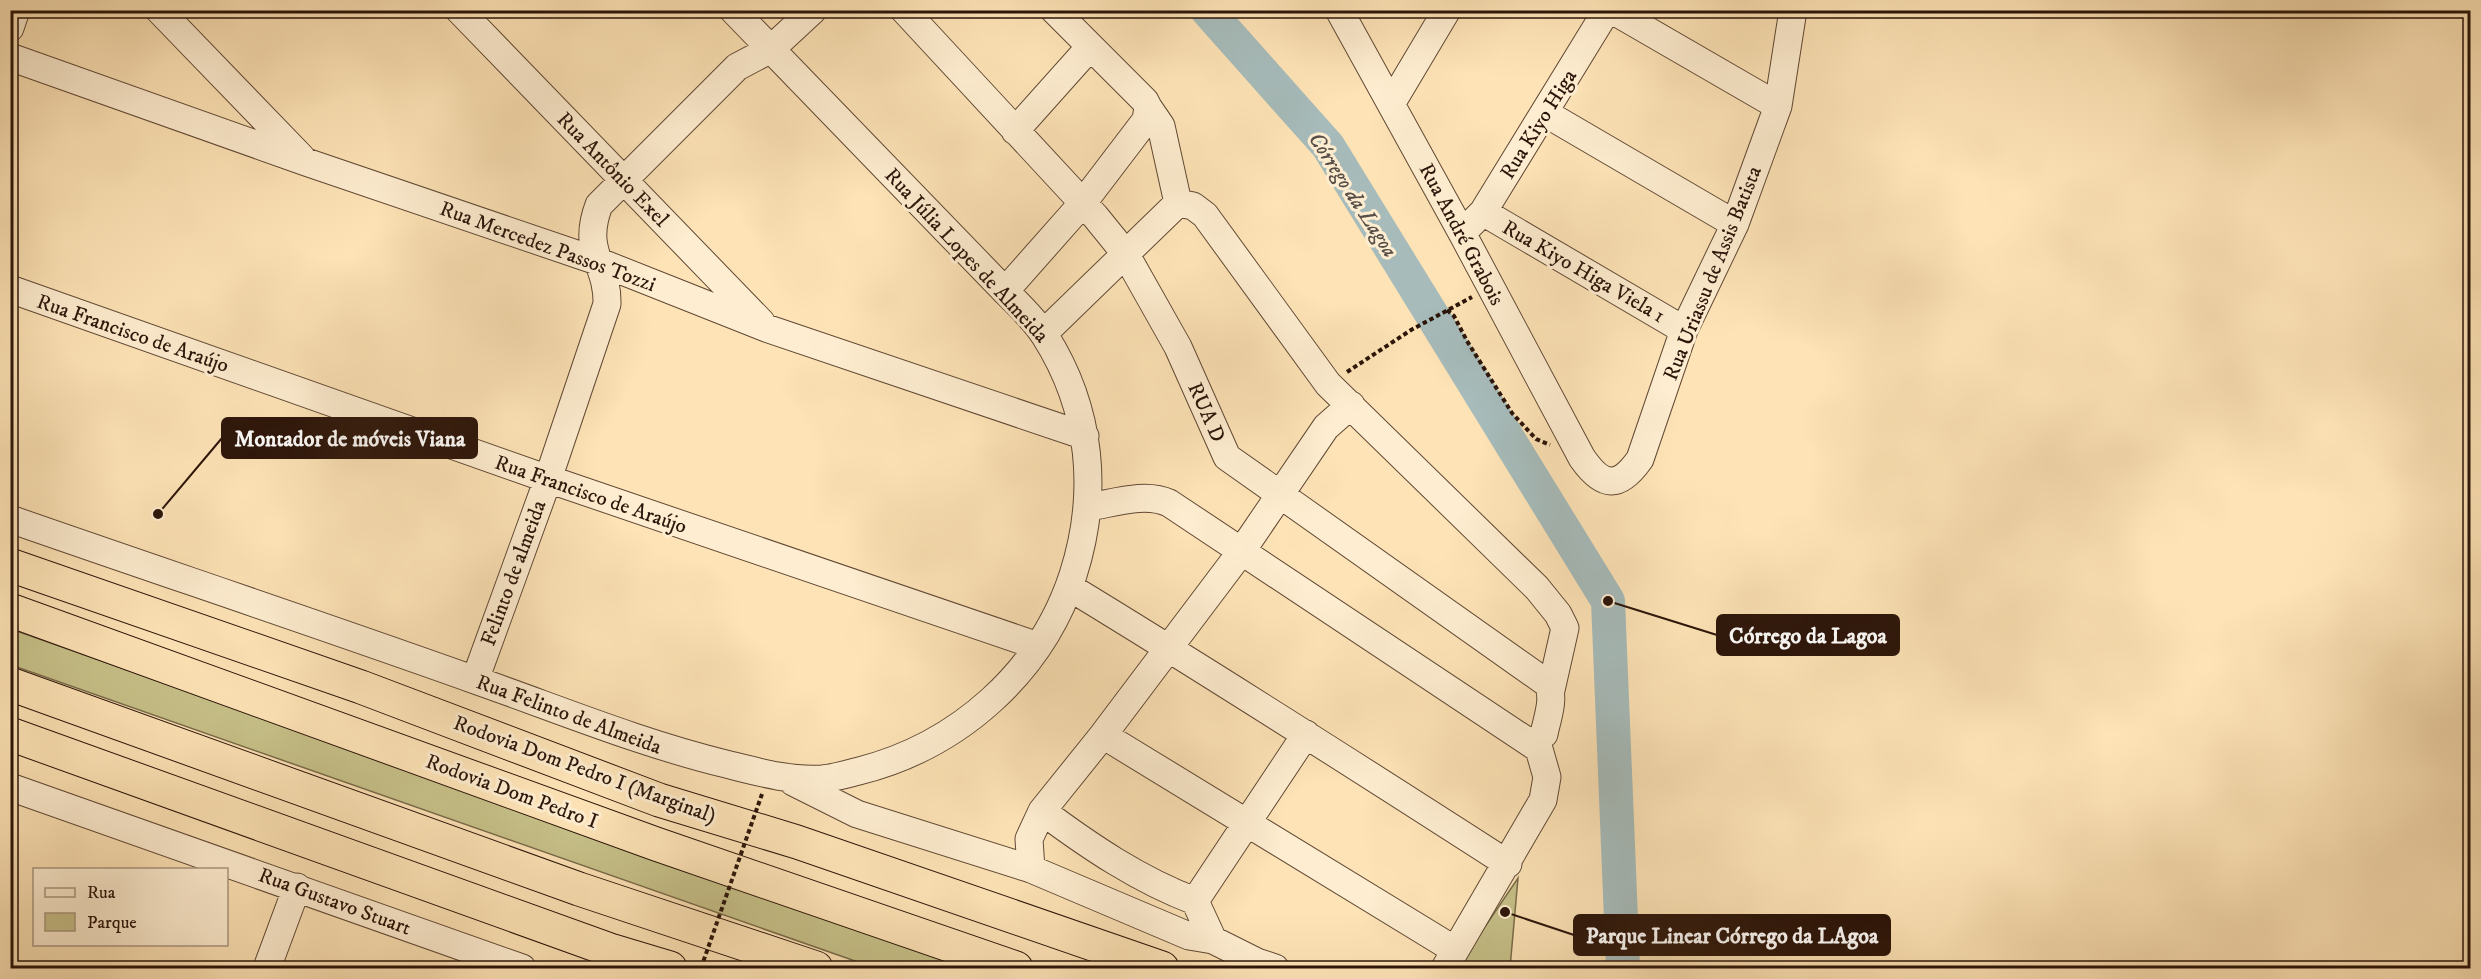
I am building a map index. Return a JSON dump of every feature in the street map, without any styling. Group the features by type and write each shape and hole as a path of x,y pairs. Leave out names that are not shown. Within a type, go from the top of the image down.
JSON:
{"highway":[{"name":"Rodovia Dom Pedro I (Marginal)","path":"10,565 361,687 659,800 797,842 1162,969"},
{"name":"Rodovia Dom Pedro I","path":"10,610 656,844 1016,969"},
{"path":"10,684 568,885 816,969"},
{"path":"10,734 599,946 670,969"}],"street":[{"path":"10,28 16,10"},
{"path":"159,10 306,162"},
{"name":"Rua Antônio Exel","path":"459,10 766,328"},
{"name":"Rua Júlia Lopes de Almeida","path":"733,10 1044,333 1072,386 1085,436 1089,507 1082,547 1069,587"},
{"name":"Felinto de almeida","path":"475,680 548,479 607,304 605,285 592,242 599,205 737,67 771,49 813,10"},
{"name":"RUA D","path":"903,10 1125,253 1178,347 1227,457 1548,684 1551,690"},
{"path":"1054,10 1148,107 1161,126 1178,203"},
{"name":"Rua André Grabois","path":"1339,10 1462,232 1582,458"},
{"path":"1391,104 1447,10"},
{"name":"Rua Kiyo Higa","path":"1462,232 1483,212 1607,10"},
{"path":"1612,10 1778,106"},
{"name":"Rua Uriassu de Assis Batista","path":"1582,458 1593,473 1605,480 1619,480 1629,474 1643,451 1684,330 1735,224 1778,106 1793,10"},
{"path":"1015,130 1090,47"},
{"name":"Rua Mercedez Passos Tozzi","path":"10,57 306,162 597,261 766,328 1085,436"},
{"path":"225,133 250,105"},
{"path":"1005,291 1082,204 1146,120 1148,107"},
{"path":"1545,113 1735,224"},
{"path":"1044,333 1178,203"},
{"path":"1178,203 1193,206 1204,215 1328,384 1537,588 1558,614 1565,628 1544,734 1532,743"},
{"name":"Rua Kiyo Higa Viela 1","path":"1483,212 1684,330"},
{"name":"Rua Francisco de Araújo","path":"10,289 548,479 1038,646"},
{"path":"1031,869 1029,839 1042,811 1103,735 1241,552 1326,427 1351,405"},
{"path":"1089,507 1158,498 1532,743 1539,749 1547,777 1543,800 1508,864 1450,959 1248,822 1103,735"},
{"name":"Rua Felinto de Almeida","path":"10,519 475,680 671,751 786,779 825,779 861,770 915,752 950,732 1005,689 1038,646 1069,587"},
{"path":"1069,587 1168,646 1508,864"},
{"path":"1194,901 1306,734"},
{"path":"861,770 854,792 856,802 860,809 873,819"},
{"path":"786,779 857,814 1031,869 1189,936 1213,940 1275,969"},
{"name":"Rua Gustavo Stuart","path":"10,787 297,887 522,969"},
{"path":"1042,811 1090,847 1168,891 1194,901 1213,940"},
{"path":"267,969 297,887"}],"path":[{"path":"1328,384 1412,330 1443,312 1450,312 1512,413 1536,439 1582,458"},
{"path":"701,969 762,794"}],"green space":[{"path":"11,629 974,968 875,968 11,665"},
{"path":"1518,878 1510,968 1457,968"}],"waterway":[{"name":"Córrego da Lagoa","path":"1207,10 1328,146 1608,601 1623,968"}],"place":[{"name":"Montador de móveis Viana","path":"158,514"},
{"name":"Córrego da Lagoa","path":"1608,601"},
{"name":"Parque Linear Córrego da LAgoa","path":"1505,912"}]}
